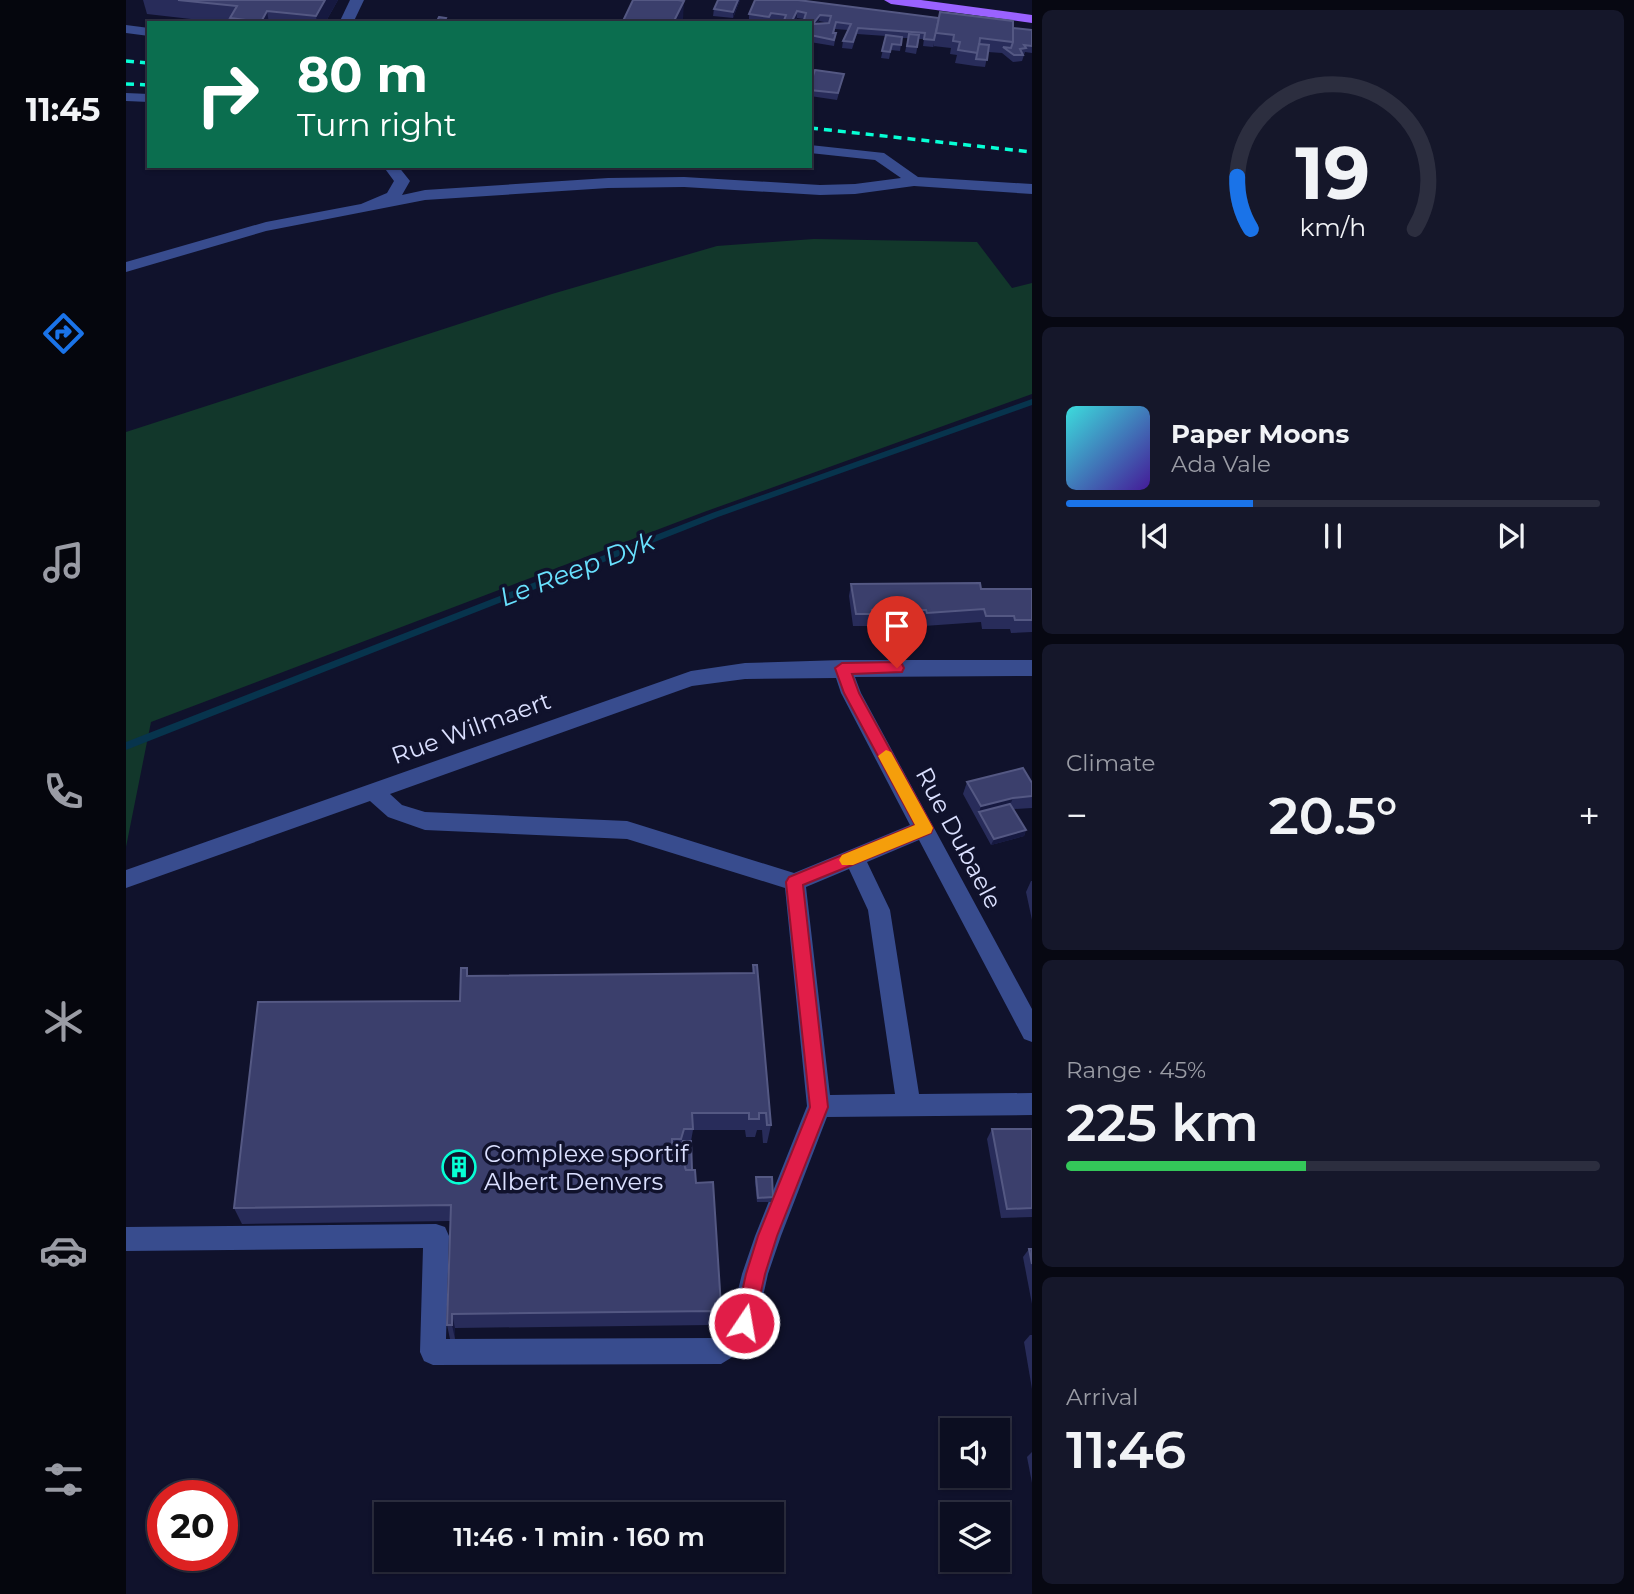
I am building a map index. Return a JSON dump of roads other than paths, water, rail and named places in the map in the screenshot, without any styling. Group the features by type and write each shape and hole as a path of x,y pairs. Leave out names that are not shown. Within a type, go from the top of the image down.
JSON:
{"main road":[{"path":"891,0 1032,19"},
{"path":"955,0 1032,10"}],"street":[{"path":"347,21 357,0"},
{"path":"126,29 147,32"},
{"path":"126,97 147,98"},
{"path":"812,149 879,156 914,181"},
{"path":"370,206 391,197 398,190 402,181 392,168"},
{"path":"126,267 237,234 425,195 608,183 684,182 820,190 914,181 1032,189"},
{"name":"Rue Wilmaert","path":"126,879 691,679 729,672 842,668 1032,668"},
{"name":"Rue Dubaele","path":"842,668 851,693 1032,1032"},
{"path":"372,791 396,811 425,821 627,830 795,882 925,828"},
{"path":"854,857 879,910 909,1106"},
{"path":"126,1239 436,1236 433,1352 721,1351 738,1339 768,1236 819,1107 795,882"},
{"path":"819,1107 1032,1104"}],"waterway":[{"name":"Le Reep Dyk","path":"126,746 715,515 1032,402"}],"railway":[{"path":"126,61 147,63"},
{"path":"126,84 147,85"},
{"path":"812,128 1032,152"}],"place":[{"name":"Complexe sportif Albert Denvers","path":"459,1167"}]}
